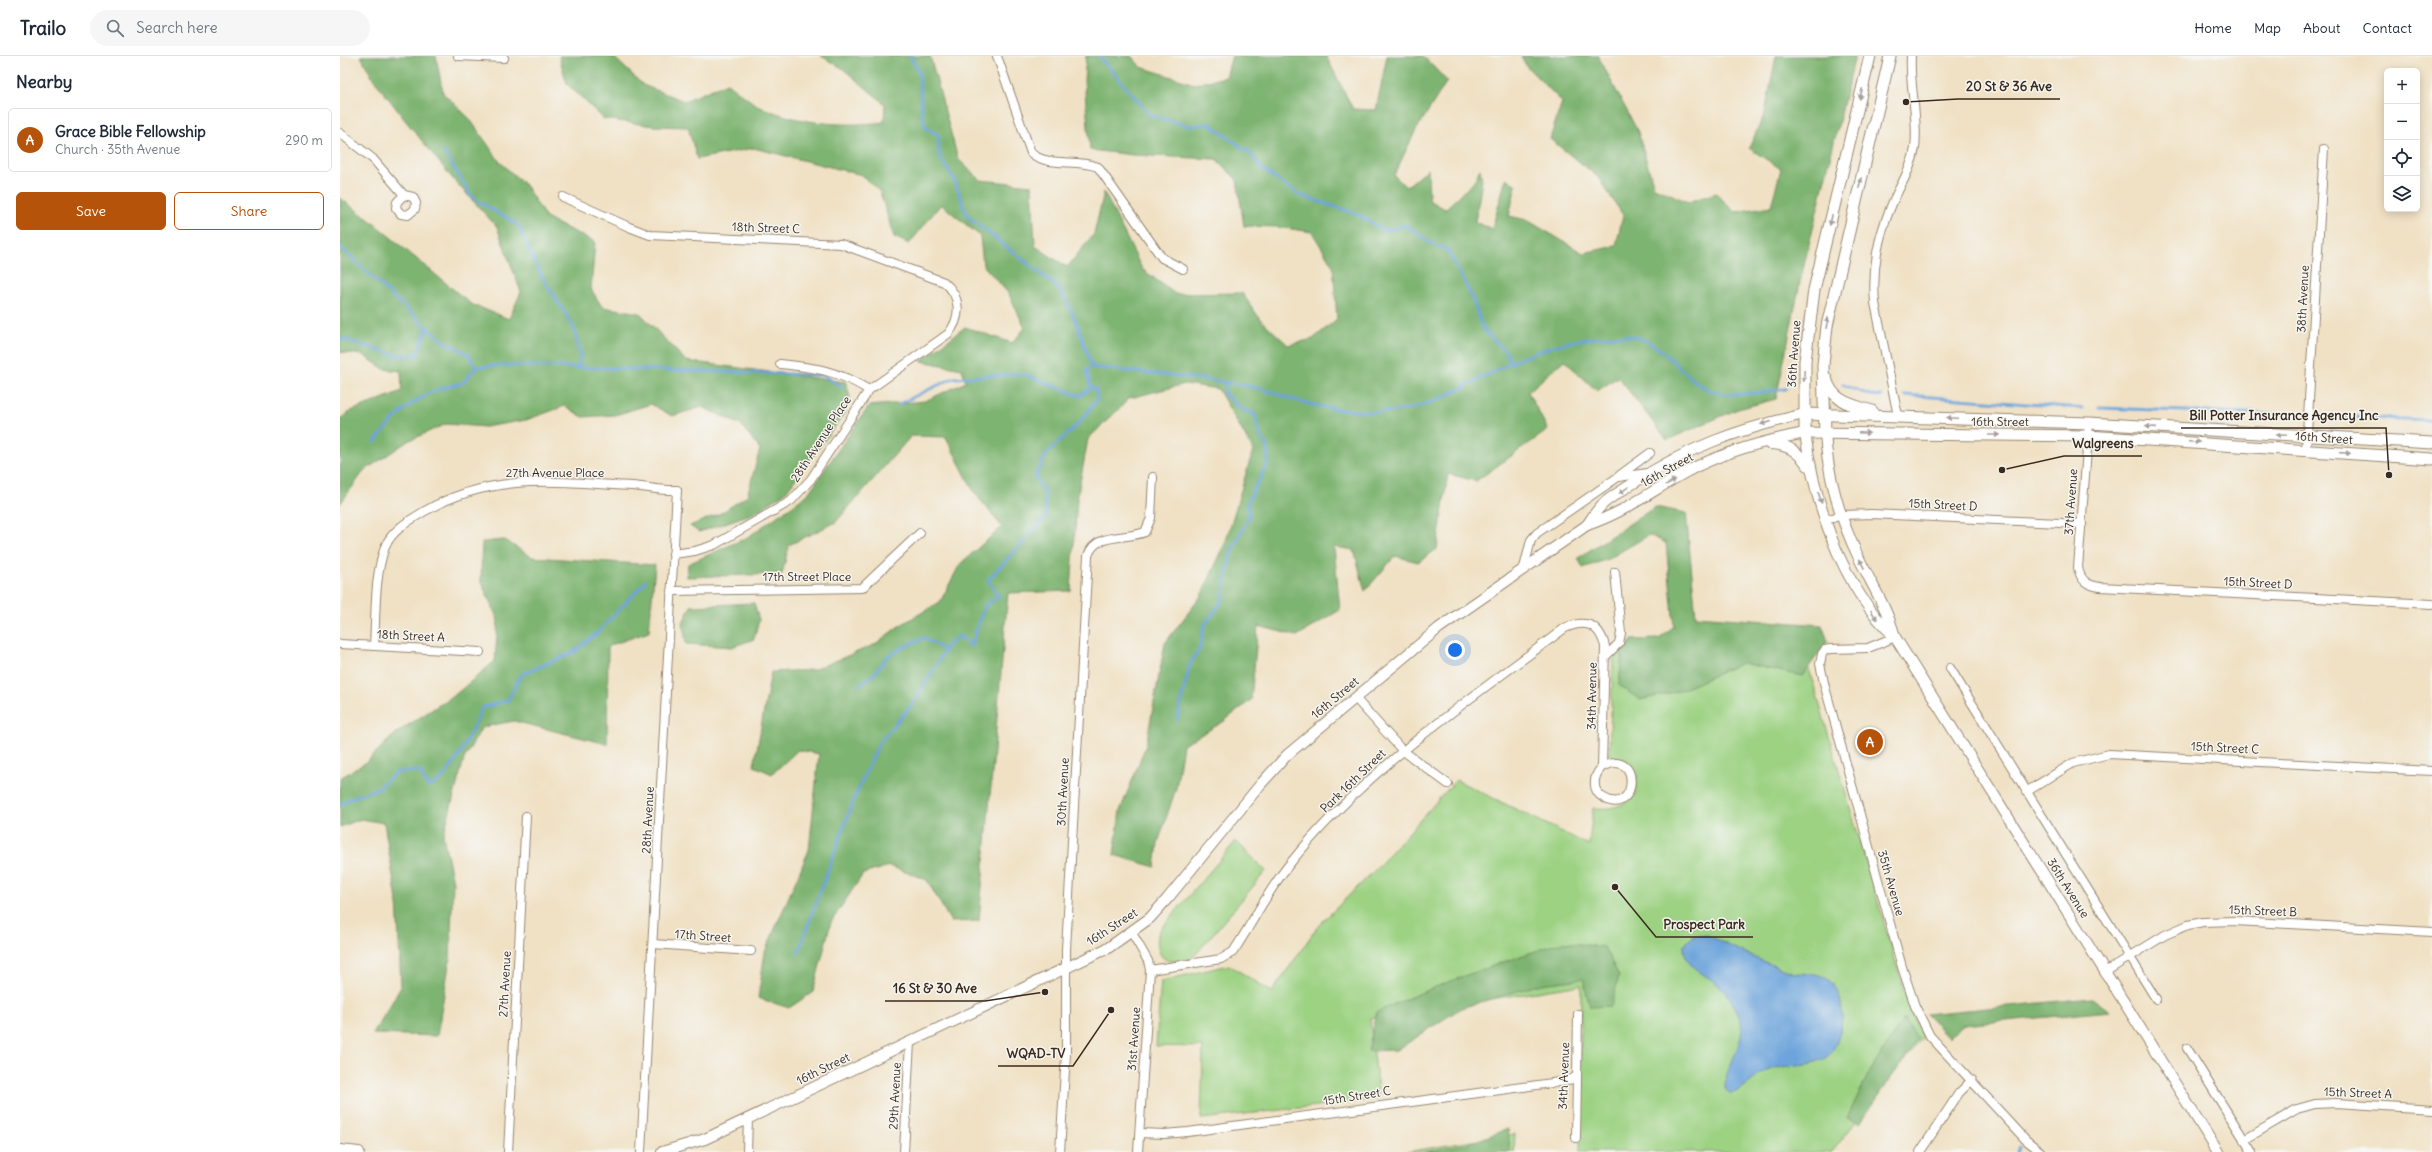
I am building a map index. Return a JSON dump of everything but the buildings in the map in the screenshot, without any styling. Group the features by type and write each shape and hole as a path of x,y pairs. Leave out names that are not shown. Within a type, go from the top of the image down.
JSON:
{"main road":[{"name":"36th Avenue","path":"1805,433 1804,414 1806,343 1814,290 1870,56"},
{"name":"36th Avenue","path":"1825,432 1823,364 1830,312 1890,56"},
{"path":"1823,364 1830,389 1838,399 1894,416"},
{"name":"16th Street","path":"1804,414 2089,423 2432,443"},
{"name":"16th Street","path":"1805,433 1825,432 2088,436 2432,459"}],"street":[{"path":"458,56 504,58"},
{"path":"997,56 1031,152 1038,158 1047,161 1085,162 1098,167 1162,258 1183,269"},
{"path":"1894,416 1873,285 1878,242 1892,203 1906,176 1915,148 1911,56"},
{"path":"340,133 373,159 404,195"},
{"name":"38th Avenue","path":"2306,450 2324,149"},
{"name":"18th Street C","path":"563,197 650,235 849,246 944,282 950,287 958,302"},
{"name":"28th Avenue Place","path":"673,554 695,551 714,545 791,501 811,479 869,390 948,334 955,326 958,302"},
{"path":"780,364 816,368 846,376 869,390"},
{"name":"16th Street","path":"1587,525 1603,504 1648,473 1688,450 1719,437 1765,423 1804,414"},
{"name":"37th Avenue","path":"2083,581 2078,568 2089,423"},
{"name":"36th Avenue","path":"1825,432 1829,464 1842,515 1858,555 1888,612 1895,637"},
{"name":"16th Street","path":"662,1152 705,1139 1065,969 1108,948 1132,933 1150,918 1168,898 1260,784 1287,755 1439,628 1587,525 1614,516 1687,472 1734,451 1770,439 1805,433"},
{"name":"36th Avenue","path":"1805,433 1811,472 1826,520 1839,552 1860,594 1879,622 1895,637 2218,1152"},
{"path":"1734,451 1765,444 1783,444 1799,454 1811,472"},
{"name":"16th Street","path":"1524,568 1530,540 1537,533 1618,477 1650,452"},
{"name":"16th Street","path":"1618,477 1648,473"},
{"name":"30th Avenue","path":"1060,1152 1066,1054 1065,969 1088,556 1091,547 1099,541 1145,532 1151,518 1153,478"},
{"name":"27th Avenue Place","path":"374,646 380,568 386,545 393,534 408,521 442,502 462,492 522,482 677,490"},
{"name":"28th Avenue","path":"641,1152 677,490"},
{"name":"15th Street D","path":"1826,520 1842,515 1872,514 2082,524"},
{"name":"17th Street Place","path":"671,591 862,588 920,533"},
{"path":"1605,657 1619,643 1622,633 1615,572"},
{"name":"15th Street D","path":"2083,581 2100,587 2432,604"},
{"name":"Park 16th Street","path":"1150,970 1221,959 1233,952 1287,866 1348,801 1402,750 1565,628 1577,623 1591,625 1597,629"},
{"name":"34th Avenue","path":"1597,629 1603,640 1605,657 1602,767 1595,778 1596,790 1605,799 1611,801 1622,799 1631,790 1632,785 1630,773 1621,764 1615,763 1602,767"},
{"name":"35th Avenue","path":"1895,637 1868,648 1825,650 1822,654 1820,664 1852,789 1915,1006 1930,1036 2026,1140 2040,1152"},
{"name":"18th Street A","path":"340,644 480,652"},
{"name":"36th Avenue","path":"1950,668 2156,999"},
{"path":"1355,698 1402,750 1448,784"},
{"name":"15th Street C","path":"2026,792 2073,762 2109,754 2432,771"},
{"name":"27th Avenue","path":"508,1152 526,816"},
{"name":"15th Street B","path":"2105,972 2180,928 2203,922 2236,921 2432,932"},
{"name":"31st Avenue","path":"1132,933 1146,957 1150,970 1138,1152"},
{"name":"17th Street","path":"653,944 751,951"},
{"name":"34th Avenue","path":"1576,1138 1578,1014"},
{"name":"29th Avenue","path":"904,1152 910,1042"},
{"path":"2187,1048 2252,1152"},
{"name":"15th Street C","path":"1140,1133 1164,1134 1274,1121 1375,1105 1567,1081 1576,1077"},
{"path":"1920,1152 1959,1093 1972,1080"},
{"name":"15th Street A","path":"2244,1140 2297,1109 2315,1104 2336,1103 2432,1109"},
{"path":"747,1152 748,1118"},
{"path":"340,1150 359,1152"}],"green space":[{"path":"361,56 436,56 443,93 469,118 500,162 525,185 546,218 595,242 591,289 602,307 640,313 686,361 846,382 850,397 845,413 785,493 754,513 699,532 690,526 721,513 747,496 760,449 741,425 702,407 672,416 651,404 615,415 583,417 565,406 526,420 485,427 446,424 408,441 364,471 340,504 340,420 351,411 402,391 401,371 384,369 363,355 340,352 340,198 371,221 471,304 509,319 521,292 497,227 453,179 405,120 372,77"},
{"path":"559,56 610,56 616,59 643,85 684,101 727,83 753,103 792,118 823,123 854,124 884,122 885,104 842,68 821,56 930,56 958,159 980,180 1032,185 1035,246 1067,267 1094,234 1104,192 1142,269 1175,294 1242,293 1260,319 1288,345 1313,339 1337,319 1333,266 1312,232 1278,227 1244,226 1237,180 1216,159 1133,155 1090,150 1084,80 1086,56 1131,56 1141,67 1194,84 1226,77 1232,56 1326,56 1353,109 1376,110 1387,56 1423,56 1447,81 1415,132 1394,175 1406,187 1428,169 1429,200 1445,209 1473,183 1480,169 1482,181 1475,222 1492,229 1506,178 1516,185 1509,216 1527,220 1583,253 1616,246 1623,215 1597,176 1550,139 1562,102 1527,67 1521,56 1598,56 1638,132 1654,187 1688,202 1716,193 1735,212 1771,206 1781,169 1749,148 1765,113 1776,56 1855,56 1802,273 1776,399 1738,409 1667,440 1618,377 1597,391 1564,360 1528,392 1548,430 1476,481 1448,474 1437,549 1418,562 1395,556 1365,591 1354,550 1334,547 1340,610 1297,636 1258,626 1251,700 1223,722 1183,745 1176,788 1158,843 1155,867 1114,855 1120,811 1146,745 1165,643 1201,596 1225,544 1253,450 1218,389 1185,384 1130,398 1088,439 1077,499 1071,591 1008,593 979,921 951,922 927,880 889,866 863,874 831,922 813,992 789,1008 758,998 765,952 809,850 819,754 798,750 772,774 754,766 771,672 813,670 874,645 899,626 940,602 960,564 1002,527 974,492 946,437 911,436 836,522 789,545 782,574 687,577 688,564 748,537 807,495 869,406 925,401 966,382 962,369 921,361 965,327 1012,343 1025,328 1009,294 983,265 980,236 941,204 909,244 894,237 880,192 862,175 754,148 697,159 688,127 654,126 604,119 567,84"},
{"path":"1655,507 1686,513 1696,616 1822,625 1828,641 1802,676 1742,663 1679,691 1640,700 1619,685 1622,655 1632,640 1659,639 1674,626 1666,543 1649,535 1608,559 1583,568 1578,558"},
{"path":"504,540 532,557 655,565 649,632 608,646 607,744 514,721 482,727 464,759 443,836 453,882 450,959 437,1036 373,1034 401,987 397,900 384,823 361,819 340,827 340,778 365,763 396,733 456,694 495,661 498,620 481,581 482,542"},
{"path":"754,603 759,620 754,639 732,647 686,644 683,622 691,606"},
{"path":"1799,635 1910,1010 1923,1037 1832,1152 1580,1152 1581,985 1370,1018 1379,1099 1201,1119 1203,1047 1156,1046 1161,981 1229,965 1272,992 1318,926 1376,869 1456,780 1589,845 1593,808 1616,807 1635,795 1637,775 1625,761 1609,757 1613,661 1621,645 1664,646"},
{"path":"1236,841 1266,871 1191,960 1169,961 1165,959 1159,952 1158,948 1157,939 1159,931"},
{"path":"1562,942 1604,947 1619,976 1611,1006 1590,1007 1583,979 1541,984 1461,1008 1397,1050 1368,1051 1377,1012 1446,983"},
{"path":"2092,998 2110,1011 1964,1025 1948,1037 1925,1014"},
{"path":"1904,1018 1918,1039 1860,1123 1847,1118 1868,1075"},
{"path":"1508,1129 1510,1152 1425,1152 1467,1144"},
{"path":"1515,1134 1514,1152 1406,1152"}],"water":[{"path":"1707,935 1748,955 1791,972 1822,976 1833,985 1841,1004 1842,1016 1838,1039 1828,1056 1823,1060 1808,1064 1769,1070 1731,1094 1725,1089 1728,1072 1739,1045 1742,1028 1734,1005 1725,992 1693,966 1685,953 1684,944 1694,936"}],"waterway":[{"path":"910,56 919,72 922,115 926,128 938,134 939,156 954,179 967,216 1059,288 1075,318 1092,367"},
{"path":"1099,56 1150,115 1188,126 1210,124 1251,154 1262,169 1299,195 1357,214 1385,231 1406,225 1433,245 1447,249 1471,295 1483,329 1505,351 1512,363"},
{"path":"444,152 473,198 517,224 542,277 573,326 581,356 577,369"},
{"path":"340,247 427,328 445,342 468,354 476,367 500,365 822,375 843,387"},
{"path":"340,338 398,356 417,355 427,328"},
{"path":"899,404 953,378 1023,374 1080,396 1091,388 1086,370 1092,367 1233,383 1328,408 1368,412 1404,410 1432,402 1446,396 1511,363 1539,351 1566,343 1609,336 1639,338 1652,344 1697,383 1709,390 1723,394 1738,394 1786,389"},
{"path":"375,442 402,411 424,396 436,390 463,383 476,367"},
{"path":"1177,720 1190,664 1200,648 1204,626 1222,601 1231,552 1249,517 1248,501 1268,463 1267,446 1259,433 1255,414 1243,410 1224,394 1226,382"},
{"path":"1843,385 1870,395 1882,396"},
{"path":"798,953 853,801 879,743 915,701 948,645 959,636 971,646 985,605 999,597 988,580 1046,517 1045,493 1035,476 1047,453 1078,424 1097,400 1096,389 1091,388"},
{"path":"1905,395 2082,408"},
{"path":"2099,408 2299,415"},
{"path":"2320,416 2432,420"},
{"path":"340,805 349,799 378,788 397,772 420,771 428,787 437,782 453,764 460,753 482,708 508,700 521,675 574,652 598,632 646,581"},
{"path":"859,685 874,674 887,657 905,646 924,638 945,650"},
{"path":"2017,1152 2019,1147"}],"place":[{"name":"20 St & 36 Ave","path":"1906,102"},
{"name":"Walgreens","path":"2002,470"},
{"name":"Bill Potter Insurance Agency Inc","path":"2389,475"},
{"name":"Grace Bible Fellowship","path":"1870,742"},
{"name":"Prospect Park","path":"1615,887"},
{"name":"16 St & 30 Ave","path":"1045,992"},
{"name":"WQAD-TV","path":"1111,1010"}]}
